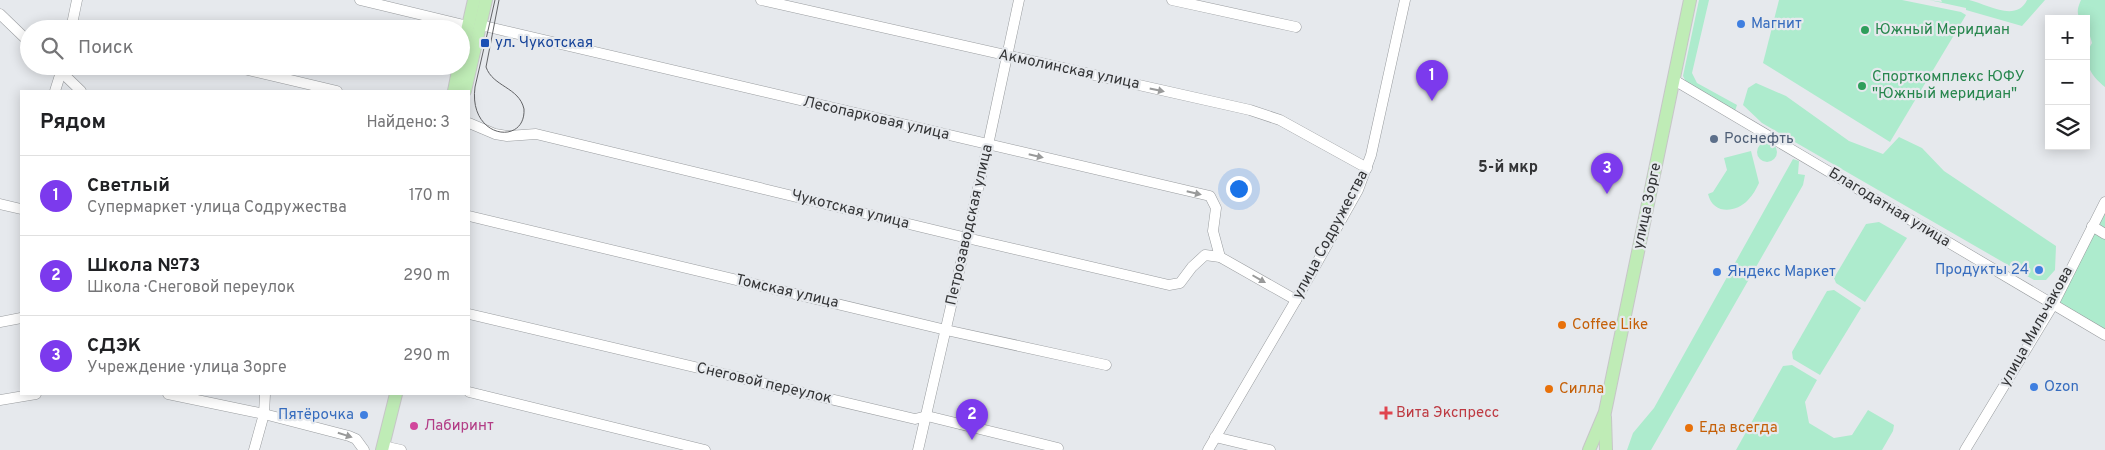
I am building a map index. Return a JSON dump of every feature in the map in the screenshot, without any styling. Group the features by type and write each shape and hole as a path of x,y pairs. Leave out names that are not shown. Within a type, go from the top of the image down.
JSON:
{"main road":[{"path":"470,52 474,26 474,0"},
{"path":"470,36 486,0"},
{"name":"улица Зорге","path":"1589,450 1605,412 1690,0"},
{"path":"454,90 457,75"},
{"path":"464,90 466,75"},
{"path":"381,449 396,395"},
{"name":"улица Зорге","path":"1605,412 1606,450"}],"street":[{"path":"74,20 77,0"},
{"name":"Лесопарковая улица","path":"360,0 448,20"},
{"name":"Акмолинская улица","path":"761,0 1240,108 1280,120 1367,168"},
{"name":"Петрозаводская улица","path":"918,450 988,145 1019,0"},
{"path":"1172,0 1296,28"},
{"name":"улица Содружества","path":"1208,450 1358,190 1367,168 1405,0"},
{"path":"0,14 20,33"},
{"name":"Лесопарковая улица","path":"470,25 1210,196 1216,208 1213,231 1220,257"},
{"path":"55,90 57,75"},
{"path":"64,75 80,90"},
{"path":"269,75 333,90"},
{"name":"Благодатная улица","path":"1674,80 2105,336"},
{"name":"Чукотская улица","path":"470,123 501,135 536,134 967,238 1169,284 1180,283 1192,267 1205,255 1220,257"},
{"name":"улица Мильчакова","path":"1965,450 2053,305 2105,202"},
{"path":"0,204 20,209"},
{"name":"Томская улица","path":"470,216 946,330 1106,366"},
{"path":"2092,226 2105,234"},
{"path":"1220,257 1296,300"},
{"name":"Снеговой переулок","path":"470,314 915,420 927,416 1058,448"},
{"path":"0,322 20,318"},
{"path":"470,392 705,450"},
{"path":"0,400 30,395"},
{"path":"173,395 264,414 353,437 364,450"},
{"path":"254,450 264,414 266,395"},
{"path":"1215,437 1270,450"},
{"path":"381,449 401,450"}],"green space":[{"path":"1699,0 1709,0 1692,73 1697,83 1737,105 1735,111 1687,84 1683,76"},
{"name":"Спорткомплекс ЮФУ \"Южный меридиан\"","path":"1779,0 1902,0 1961,12 1966,15 1890,142 1763,63"},
{"path":"1929,0 1942,2 1941,0 1969,0 1992,8 2009,11 2022,7 2027,0 2045,0 2022,26 1966,10 1966,8"},
{"path":"2081,0 2105,0 2105,87 2090,70 2090,47 2092,43 2090,37 2090,15 2078,15 2078,7"},
{"path":"1756,83 1786,96 1849,141 1883,154 1899,137 1922,148 1944,171 2056,246 2055,270 2046,280 2034,280 1762,123 1743,105 1748,88"},
{"path":"1767,142 1774,145 1777,152 1774,159 1767,162 1760,159 1757,152 1760,145"},
{"path":"1751,151 1759,183 1748,200 1737,208 1720,209 1711,201 1708,194 1713,192 1727,170 1724,158"},
{"path":"1793,159 1799,161 1798,174 1805,175 1803,185 1651,450 1627,450 1633,433 1654,408"},
{"path":"2105,210 2105,331 2058,303"},
{"path":"1879,222 1907,238 1865,302 1836,283 1834,278 1866,224"},
{"path":"1834,290 1861,308 1820,375 1793,359 1792,352 1827,291"},
{"path":"1792,365 1817,380 1805,402 1809,423 1834,438 1852,435 1868,410 1894,425 1893,431 1882,450 1736,450 1783,366"}],"tram line":[{"path":"495,0 475,87 475,104 480,118 488,127 508,132 516,128 522,121 524,109 517,96 494,79 486,67 499,0"}],"place":[{"name":"Магнит","path":"1741,24"},
{"name":"Южный Меридиан","path":"1865,30"},
{"name":"ул. Чукотская","path":"485,43"},
{"name":"Спорткомплекс ЮФУ \"Южный меридиан\"","path":"1862,86"},
{"name":"Светлый","path":"1432,101"},
{"name":"Роснефть","path":"1714,139"},
{"name":"СДЭК","path":"1607,194"},
{"name":"Продукты 24","path":"2039,270"},
{"name":"Яндекс Маркет","path":"1717,272"},
{"name":"Coffee Like","path":"1562,325"},
{"name":"Ozon","path":"2034,387"},
{"name":"Силла","path":"1549,389"},
{"name":"Вита Экспресс","path":"1386,413"},
{"name":"Пятёрочка","path":"364,415"},
{"name":"Лабиринт","path":"414,426"},
{"name":"Еда всегда","path":"1689,428"},
{"name":"Школа №73","path":"972,440"}],"district":[{"name":"5-й мкр","path":"1508,168"}]}
